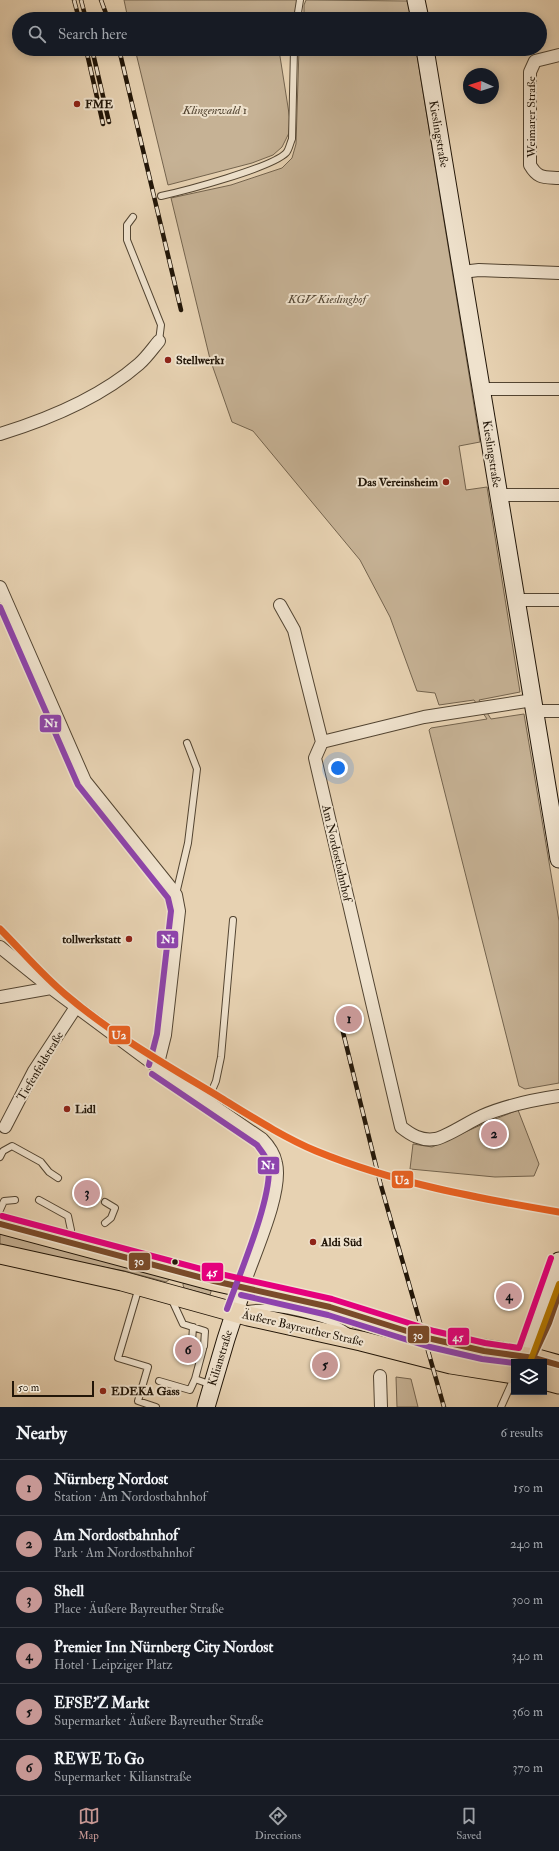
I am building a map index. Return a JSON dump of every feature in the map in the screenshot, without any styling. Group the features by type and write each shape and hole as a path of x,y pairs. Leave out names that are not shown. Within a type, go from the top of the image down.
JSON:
{"main road":[{"name":"Äußere Bayreuther Straße","path":"0,1224 175,1271 330,1307 432,1339 524,1359"},
{"name":"Äußere Bayreuther Straße","path":"0,1254 139,1286 235,1312 361,1341 451,1364 511,1374"},
{"path":"168,1294 176,1282 175,1271"},
{"name":"Äußere Bayreuther Straße","path":"547,1363 559,1365"},
{"path":"547,1381 559,1384"}],"street":[{"path":"416,0 419,12"},
{"name":"Weimarer Straße","path":"559,55 534,61 530,72 530,165 535,174 542,178 559,178"},
{"name":"Kieslingstraße","path":"426,56 516,600 556,822 559,859"},
{"path":"462,272 479,270 559,273"},
{"path":"0,434 52,416 98,393 140,363 159,341"},
{"path":"482,389 559,389"},
{"path":"499,495 559,495"},
{"path":"0,587 85,781 176,895 179,911 165,1035 157,1067"},
{"path":"516,600 559,600"},
{"path":"280,605 294,630 322,742 424,717 534,706 559,710"},
{"name":"Am Nordostbahnhof","path":"322,742 315,758 401,1127 411,1135 420,1138 435,1139 482,1116 518,1103 559,1096"},
{"path":"0,947 76,1007 157,1067 262,1139 272,1150 276,1162 277,1181 274,1196 243,1287"},
{"path":"0,997 52,988"},
{"name":"Tiefenfeldstraße","path":"6,1127 34,1071 76,1007"},
{"path":"528,1359 559,1262"},
{"name":"Kilianstraße","path":"206,1407 243,1287"},
{"path":"528,1359 559,1294"},
{"path":"380,1376 382,1407"}],"lane":[{"path":"298,12 300,0"},
{"path":"161,196 231,176 272,162 286,153 292,139 294,56"},
{"path":"134,217 127,225 127,240 161,325 159,341"},
{"path":"176,895 188,843 197,769 187,743"},
{"path":"207,1102 216,1082 221,1057 233,920"},
{"path":"0,1157 3,1151 12,1146 41,1162 49,1172 58,1178"},
{"path":"0,1210 2,1200 15,1200"},
{"path":"39,1200 68,1216 71,1230 70,1244"},
{"path":"105,1202 115,1208 111,1218 105,1223"},
{"path":"139,1286 118,1358 148,1367 138,1401 156,1407"},
{"path":"159,1382 190,1390 195,1379 204,1348 205,1331 183,1324 178,1310 168,1294"},
{"path":"192,1342 193,1327"},
{"path":"195,1379 212,1385"},
{"path":"501,1407 511,1385"}],"green space":[{"path":"124,0 298,0 295,12 127,12"},
{"path":"306,0 408,1 410,12 304,12"},
{"name":"Klingenwald 1","path":"137,56 280,56 290,120 289,133 282,147 273,155 252,163 168,185"},
{"name":"KGV Kieslinghof","path":"299,56 417,56 480,442 459,446 466,490 487,487 520,692 479,700 491,719 524,714 559,921 559,1083 525,1089 519,1086 429,730 431,728 487,719 474,700 439,705 435,693 417,691 390,617 360,560 253,431 232,422 210,359 171,198 231,185 282,168 292,158 296,144"},
{"path":"518,1110 539,1164 534,1176 495,1177 410,1169 413,1144 432,1147"},
{"path":"0,1228 170,1279 166,1282 125,1271 0,1249"},
{"path":"184,1279 213,1285 210,1295 184,1288"},
{"path":"352,1325 445,1352 363,1331 352,1327"},
{"path":"427,1327 504,1342 502,1348 428,1333"},
{"path":"396,1377 411,1379 418,1407 397,1407"}],"railway":[{"path":"74,0 77,12"},
{"path":"81,0 84,12"},
{"path":"101,0 105,12"},
{"path":"88,56 103,124"},
{"path":"94,56 109,122"},
{"path":"121,56 181,310"},
{"path":"340,1020 380,1182 444,1407"}],"transit line":[{"name":"N1","path":"0,607 78,785 168,898 171,911 157,1034 149,1065"},
{"name":"U2","path":"0,929 40,971 84,1010 161,1062 280,1133 316,1151 345,1162 406,1181 467,1195 559,1212"},
{"name":"N1","path":"152,1074 257,1145 268,1163 269,1176 261,1214 247,1257 227,1309"},
{"name":"45","path":"2,1216 216,1273 332,1299 434,1331 485,1343 519,1348 551,1258"},
{"name":"30","path":"0,1224 214,1281 330,1307 432,1339 484,1351 534,1358 559,1365"},
{"path":"531,1359 559,1284"},
{"name":"30","path":"532,1359 549,1323 559,1294"},
{"name":"N1","path":"241,1295 328,1315 430,1347 482,1359 511,1363"}],"place":[{"name":"FME","path":"77,104"},
{"name":"Stellwerk1","path":"168,360"},
{"name":"Das Vereinsheim","path":"446,482"},
{"name":"tollwerkstatt","path":"129,939"},
{"name":"Nürnberg Nordost","path":"349,1019"},
{"name":"Lidl","path":"67,1109"},
{"name":"Am Nordostbahnhof","path":"494,1134"},
{"name":"Shell","path":"87,1193"},
{"name":"Aldi Süd","path":"313,1242"},
{"name":"Premier Inn Nürnberg City Nordost","path":"509,1296"},
{"name":"REWE To Go","path":"188,1350"},
{"name":"EFSE’Z Markt","path":"325,1365"},
{"name":"EDEKA Gass","path":"103,1391"}]}
